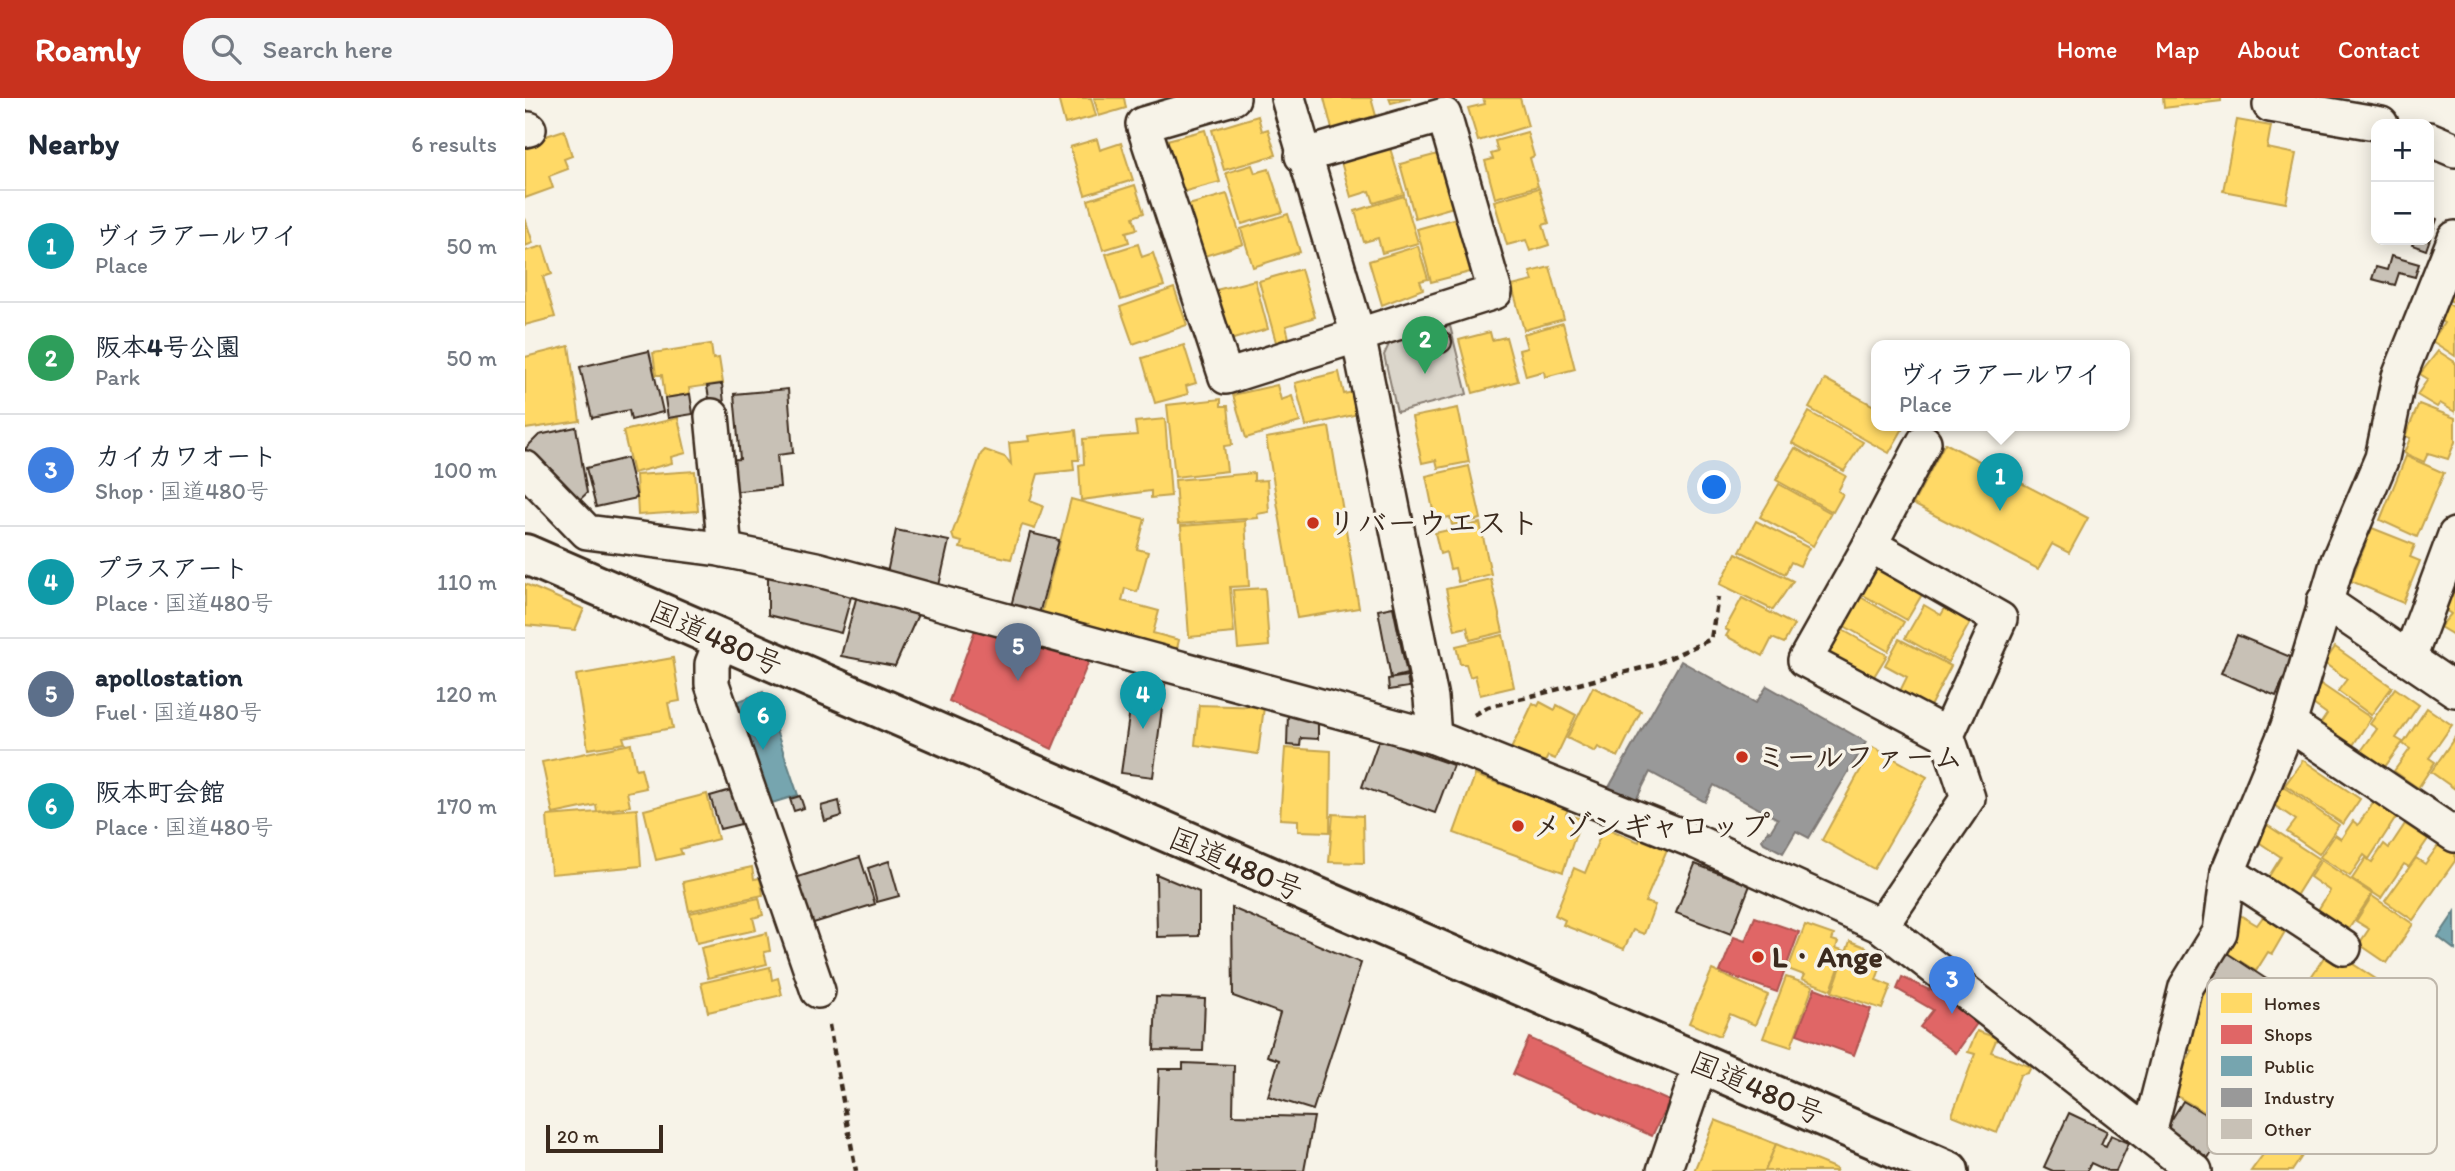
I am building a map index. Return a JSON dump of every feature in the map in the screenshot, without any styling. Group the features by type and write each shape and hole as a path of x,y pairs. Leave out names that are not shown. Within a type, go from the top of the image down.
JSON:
{"highway":[{"name":"国道480号","path":"525,554 1949,1171"}],"street":[{"path":"1233,98 1143,124 1226,377 1495,292 1444,115 1302,156"},
{"path":"1287,98 1302,156 1358,335 1431,698 1434,737"},
{"path":"2270,105 2317,106 2371,121"},
{"path":"2434,141 2455,150"},
{"path":"2149,1133 2186,986 2220,932 2228,872 2289,724 2324,601 2382,457 2399,377 2455,238"},
{"path":"712,416 725,550"},
{"path":"1924,442 1805,660 1947,735"},
{"path":"525,468 587,532 725,550 816,569 1434,737 1699,842 1881,926 2195,1171"},
{"path":"572,574 587,532"},
{"path":"2409,659 2455,534"},
{"path":"1870,545 2000,619 1947,735 1968,798 1881,926"},
{"path":"2324,601 2455,690"},
{"path":"721,641 712,664 712,684 818,991"},
{"path":"2289,724 2455,835"},
{"path":"2228,872 2344,948"},
{"path":"1664,1171 1701,1064"}],"path":[{"path":"1434,737 1488,707 1654,665 1711,639 1718,597"},
{"path":"818,991 827,1015 856,1171"}],"shaded area":[{"path":"1450,326 1467,394 1397,412 1384,355 1390,342"}],"building: Homes":[{"path":"1058,98 1091,98 1096,116 1065,124"},
{"path":"1094,98 1124,98 1126,108 1099,116"},
{"path":"1324,98 1371,98 1376,116 1354,121 1356,128 1333,133"},
{"path":"1389,98 1411,98 1391,103"},
{"path":"1483,98 1520,98 1528,126 1478,141 1468,108 1485,104"},
{"path":"2163,98 2221,98 2221,101 2164,108"},
{"path":"1258,116 1262,131 1268,129 1276,155 1224,170 1212,130"},
{"path":"2237,120 2271,126 2267,148 2296,154 2286,203 2223,191"},
{"path":"564,130 572,156 564,159 568,169 549,176 553,188 525,198 525,143"},
{"path":"1205,130 1220,182 1182,192 1167,140"},
{"path":"1527,132 1534,156 1530,158 1538,186 1495,198 1485,161 1493,159 1491,154 1498,152 1495,141"},
{"path":"1097,139 1100,150 1121,143 1133,180 1085,195 1070,147"},
{"path":"1390,148 1404,194 1374,203 1370,191 1351,197 1341,162"},
{"path":"1442,153 1457,206 1415,218 1400,164"},
{"path":"1252,165 1255,173 1269,169 1283,212 1242,224 1226,173"},
{"path":"1135,185 1144,213 1133,217 1137,229 1126,232 1129,242 1103,250 1088,200"},
{"path":"1539,188 1549,223 1543,225 1549,245 1530,251 1526,240 1507,245 1494,201"},
{"path":"1227,194 1243,244 1201,257 1185,206"},
{"path":"1404,196 1418,243 1382,253 1378,238 1364,242 1355,211"},
{"path":"1288,214 1300,252 1253,267 1241,229"},
{"path":"1460,217 1474,271 1431,282 1417,229"},
{"path":"525,218 533,243 525,246"},
{"path":"1138,244 1142,257 1153,253 1164,286 1121,300 1106,254"},
{"path":"543,246 552,274 543,277 555,317 525,325 525,251"},
{"path":"1418,246 1428,279 1420,281 1423,289 1382,305 1369,261"},
{"path":"1550,267 1564,319 1524,330 1512,286 1533,281 1530,272"},
{"path":"1301,269 1315,317 1286,326 1289,338 1276,342 1259,281"},
{"path":"2455,279 2455,303 2449,300 2452,294 2447,291"},
{"path":"1255,280 1268,329 1230,340 1216,290"},
{"path":"1174,288 1187,325 1133,344 1120,307"},
{"path":"2447,303 2455,308 2455,356 2432,341 2444,323 2438,319"},
{"path":"1563,323 1575,369 1545,377 1544,371 1526,376 1519,350 1527,348 1523,334"},
{"path":"1490,332 1492,340 1506,337 1518,381 1473,393 1459,340"},
{"path":"711,344 713,359 719,358 723,383 689,388 690,394 665,398 662,375 656,375 653,353"},
{"path":"1184,345 1196,383 1186,386 1188,394 1155,403 1142,358"},
{"path":"569,346 580,421 525,429 525,357"},
{"path":"2438,351 2455,362 2455,412 2440,403 2437,407 2417,395 2428,379 2420,374"},
{"path":"1339,372 1344,394 1353,392 1358,414 1306,426 1295,383"},
{"path":"1825,379 1871,404 1871,431 1902,431 1889,453 1809,408"},
{"path":"1277,385 1281,400 1292,396 1300,422 1246,438 1233,395"},
{"path":"1221,399 1221,406 1228,406 1232,445 1224,446 1227,471 1175,477 1167,405"},
{"path":"2419,404 2455,418 2455,442 2448,459 2428,453 2424,462 2404,453 2410,438 2405,436"},
{"path":"1458,408 1469,462 1438,468 1436,460 1422,463 1412,417"},
{"path":"1809,412 1863,442 1844,471 1792,443"},
{"path":"678,418 686,453 671,457 672,463 633,473 623,431"},
{"path":"1165,419 1171,496 1151,498 1151,491 1081,500 1079,465 1084,464 1083,439 1137,435 1135,422"},
{"name":"リバーウエスト","path":"1329,427 1359,608 1297,618 1266,438"},
{"path":"1076,430 1079,460 1073,460 1074,470 1038,474 1030,501 1043,506 1035,529 1022,525 1011,559 960,548 962,542 954,540 952,534 981,454 985,450 1005,457 1011,464 1009,443 1029,441 1028,436"},
{"path":"1945,443 2088,518 2069,553 2052,544 2038,569 1913,504"},
{"path":"1795,448 1846,476 1838,491 1843,494 1833,512 1776,480"},
{"path":"2406,456 2444,473 2417,537 2380,520"},
{"path":"1469,466 1481,519 1452,525 1450,517 1435,520 1426,476"},
{"path":"695,471 698,511 638,515 636,475"},
{"path":"1254,473 1254,481 1267,480 1269,512 1257,514 1258,518 1178,524 1175,480"},
{"path":"1779,484 1831,513 1813,546 1760,517"},
{"path":"1071,499 1145,519 1137,549 1148,552 1137,592 1125,588 1122,601 1159,611 1153,633 1179,640 1176,653 1040,619"},
{"path":"1245,521 1249,586 1230,587 1234,633 1189,637 1181,526"},
{"path":"1756,521 1809,548 1800,566 1791,562 1785,574 1740,551"},
{"path":"1480,523 1491,574 1458,582 1455,568 1450,569 1446,552 1440,554 1435,533"},
{"path":"2372,528 2415,545 2410,557 2420,561 2403,603 2351,581"},
{"path":"1736,553 1793,581 1773,610 1720,584"},
{"path":"1869,560 1924,591 1907,620 1853,589"},
{"path":"2455,575 2455,636 2440,627 2451,614 2441,607 2454,591 2448,585"},
{"path":"1491,579 1503,632 1470,640 1467,627 1455,630 1446,589"},
{"path":"525,584 584,609 575,630 525,625"},
{"path":"1265,588 1269,646 1238,649 1233,590"},
{"path":"1850,591 1904,622 1888,651 1834,620"},
{"path":"1742,598 1794,625 1784,643 1772,638 1763,656 1726,636 1729,631 1725,629"},
{"path":"1924,605 1941,615 1947,605 1972,619 1948,662 1905,638"},
{"path":"1832,624 1887,655 1870,683 1816,652"},
{"path":"1503,635 1514,687 1480,695 1475,675 1470,677 1466,664 1460,664 1456,646"},
{"path":"1899,639 1951,666 1928,710 1899,693 1907,677 1885,665"},
{"path":"2335,647 2392,687 2371,715 2338,691 2347,679 2324,663"},
{"path":"673,658 680,701 668,703 673,728 623,737 625,743 588,749 576,675"},
{"path":"2315,680 2371,718 2351,748 2319,726 2327,714 2303,697"},
{"path":"1593,687 1641,711 1618,757 1598,747 1595,752 1567,738"},
{"path":"2395,688 2419,705 2396,738 2403,742 2384,768 2361,751 2377,729 2370,724"},
{"path":"1540,702 1555,710 1557,705 1576,715 1555,759 1548,756 1544,764 1511,749 1533,703 1538,706"},
{"path":"1199,705 1264,707 1258,754 1195,745"},
{"path":"2427,708 2452,725 2429,758 2435,762 2418,788 2394,771 2410,749 2403,744"},
{"path":"2455,737 2455,789 2431,772"},
{"path":"631,744 636,769 641,768 646,788 627,792 630,806 597,812 596,805 553,814 542,762"},
{"path":"1873,747 1927,777 1874,869 1822,840"},
{"path":"1285,748 1331,751 1330,832 1298,831 1298,820 1280,819"},
{"path":"2303,760 2360,799 2343,824 2285,785"},
{"name":"メゾンギャロップ","path":"1475,775 1568,808 1566,814 1581,819 1563,872 1454,833"},
{"path":"2283,786 2339,825 2319,854 2287,832 2296,820 2271,803"},
{"path":"707,794 718,839 680,849 682,854 656,860 644,810"},
{"path":"2374,801 2397,816 2369,859 2364,855 2350,876 2320,857 2335,835 2341,839 2353,821 2358,825"},
{"path":"637,809 641,866 551,874 547,816"},
{"path":"1333,814 1363,816 1364,863 1329,862"},
{"path":"2405,824 2428,839 2409,867 2404,864 2381,898 2352,879 2366,858 2372,862 2384,844 2389,848"},
{"path":"2267,825 2319,859 2294,899 2266,881 2281,857 2257,841"},
{"path":"1604,827 1639,842 1641,836 1668,847 1645,902 1655,905 1644,934 1633,930 1624,949 1563,925 1565,920 1555,915 1574,868 1585,873"},
{"path":"2440,843 2455,853 2455,861 2413,920 2385,901 2416,858 2425,864"},
{"path":"2321,860 2372,894 2348,930 2318,910 2330,891 2310,877"},
{"path":"752,867 754,879 760,878 763,895 689,911 683,882"},
{"path":"2372,896 2413,924 2387,963 2359,944 2369,929 2356,921"},
{"path":"759,898 763,915 753,918 756,930 697,943 690,913"},
{"path":"2265,914 2287,928 2272,954 2268,952 2256,971 2224,951 2230,930 2240,915 2257,925"},
{"path":"1805,925 1834,935 1832,940 1838,942 1836,948 1845,951 1831,990 1802,979 1804,975 1788,969"},
{"path":"767,933 770,951 764,952 767,964 708,978 701,948"},
{"path":"1850,941 1885,955 1876,980 1891,986 1882,1009 1832,992"},
{"path":"2324,957 2337,965 2342,957 2374,978 2310,978"},
{"path":"770,967 772,980 778,978 782,995 708,1012 701,983"},
{"path":"1712,970 1768,995 1755,1025 1730,1014 1720,1036 1689,1023"},
{"path":"1786,977 1813,986 1791,1047 1763,1038"},
{"path":"2202,986 2207,989 2207,1113 2170,1092 2192,1051 2182,1047"},
{"path":"1977,1031 1997,1038 1991,1052 2031,1067 2028,1073 2020,1075 1997,1133 1952,1115 1975,1054 1968,1052"},
{"path":"1715,1120 1776,1144 1765,1171 1694,1171"},
{"path":"1776,1144 1837,1169 1765,1171"},
{"path":"2264,1154 2302,1156 2292,1171 2251,1171"}],"building: Shops":[{"path":"975,630 1089,661 1052,749 949,701"},
{"name":"L・Ange","path":"1755,917 1799,932 1777,992 1720,972 1734,937 1745,941"},
{"path":"1902,977 1936,992 1939,986 1978,1022 1956,1053 1920,1027 1933,1010 1897,989"},
{"path":"1815,988 1871,1009 1854,1055 1797,1034"},
{"path":"1529,1038 1669,1101 1652,1136 1513,1074"}],"building: Public":[{"path":"763,692 798,795 762,806 728,705"},
{"path":"2455,912 2455,950 2438,937"}],"building: Industry":[{"name":"ミールファーム","path":"1681,661 1756,703 1767,686 1866,742 1809,838 1796,831 1783,853 1764,843 1762,840 1778,819 1714,785 1705,802 1650,772 1634,804 1608,789"}],"building: Other":[{"path":"2412,245 2428,245 2426,250"},
{"path":"2391,256 2419,264 2415,277 2399,273 2395,285 2372,279 2376,267 2387,270"},
{"path":"1441,331 1451,338 1452,342 1445,352 1441,353 1431,346 1430,342 1437,332"},
{"path":"649,351 663,412 631,420 629,410 592,418 580,367"},
{"path":"722,384 724,403 710,405 707,386"},
{"path":"788,389 793,453 777,455 780,487 729,492 726,460 740,459 734,394"},
{"path":"690,394 693,414 668,418 665,398"},
{"path":"576,427 587,493 575,504 525,449 539,435"},
{"path":"627,458 637,498 596,507 586,468"},
{"path":"896,530 949,541 938,590 886,578"},
{"path":"1030,533 1059,540 1038,618 1010,610"},
{"path":"768,572 852,593 841,633 768,615"},
{"path":"857,595 920,610 895,666 841,656"},
{"path":"1393,607 1407,674 1391,678 1378,610"},
{"path":"2237,635 2293,658 2276,696 2221,673"},
{"path":"1407,676 1409,687 1389,690 1388,679"},
{"path":"1134,681 1165,685 1153,777 1121,773"},
{"path":"1288,713 1318,719 1318,739 1301,738 1300,746 1287,745"},
{"path":"1379,739 1453,765 1435,813 1362,787"},
{"path":"731,790 741,824 720,829 710,796"},
{"path":"800,796 804,808 794,811 790,799"},
{"path":"839,801 842,816 825,821 821,806"},
{"path":"860,857 875,904 807,925 792,879"},
{"path":"889,861 899,896 877,902 868,868"},
{"path":"1695,864 1750,885 1731,934 1676,913"},
{"path":"1156,874 1199,892 1199,936 1157,937"},
{"path":"1232,908 1361,963 1313,1110 1268,1096 1279,1060 1267,1056 1280,1013 1233,996"},
{"path":"2224,951 2265,978 2207,978 2207,988 2202,985"},
{"path":"1156,997 1205,999 1203,1051 1154,1050"},
{"path":"1183,1063 1234,1065 1233,1115 1314,1117 1304,1171 1155,1171 1159,1069 1183,1069"},
{"path":"2183,1101 2207,1115 2207,1154 2210,1154 2208,1158 2164,1132"},
{"path":"2069,1113 2107,1131 2101,1144 2106,1146 2111,1135 2129,1143 2116,1171 2108,1171 2091,1163 2087,1171 2053,1171 2044,1167"}],"place":[{"name":"阪本4号公園","path":"1425,374"},
{"name":"ヴィラアールワイ","path":"2000,511"},
{"name":"リバーウエスト","path":"1313,523"},
{"name":"apollostation","path":"1018,681"},
{"name":"プラスアート","path":"1143,729"},
{"name":"阪本町会館","path":"763,750"},
{"name":"ミールファーム","path":"1742,757"},
{"name":"メゾンギャロップ","path":"1518,826"},
{"name":"L・Ange","path":"1758,957"},
{"name":"カイカワオート","path":"1952,1014"}]}
